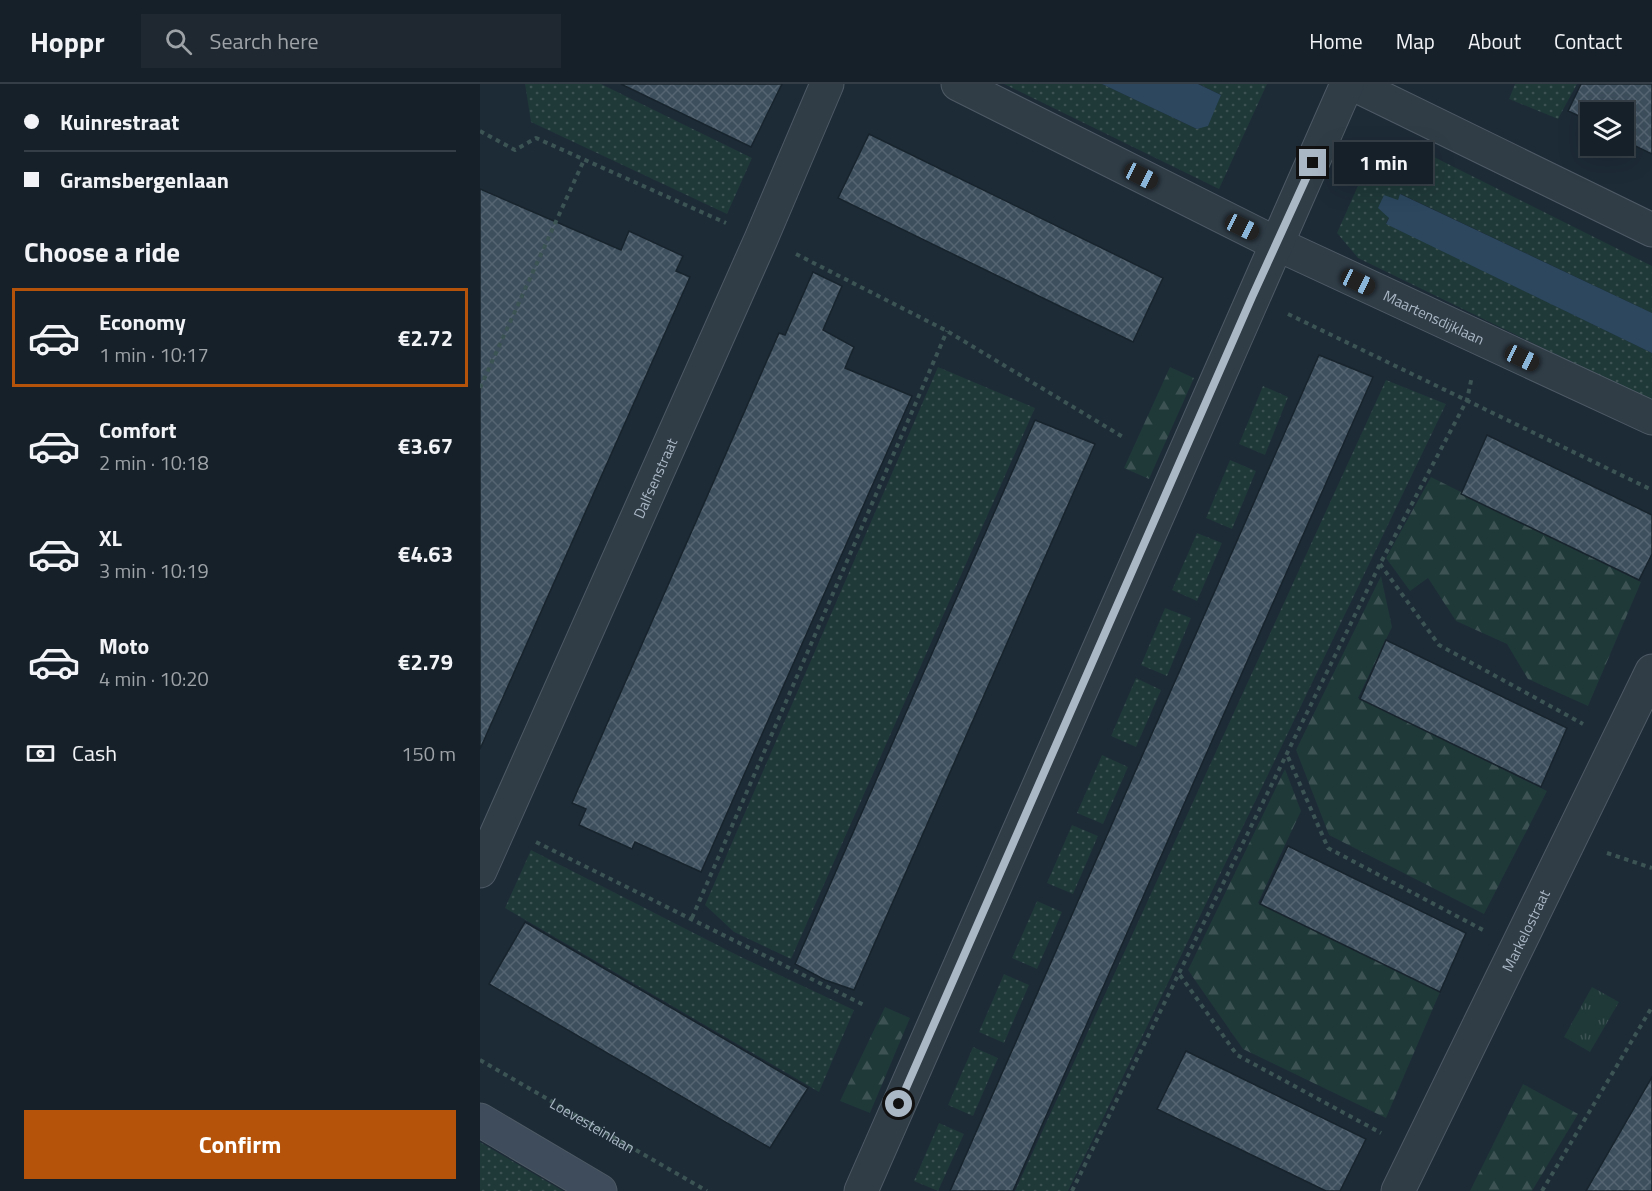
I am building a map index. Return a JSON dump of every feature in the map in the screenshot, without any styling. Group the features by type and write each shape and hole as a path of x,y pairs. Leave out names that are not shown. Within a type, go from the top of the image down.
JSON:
{"main road":[{"path":"480,1120 600,1191"}],"street":[{"name":"Dalfsenstraat","path":"480,871 761,239 827,84"},
{"name":"Maartensdijklaan","path":"958,84 1277,244 1652,418"},
{"path":"861,1191 1347,84"},
{"path":"1353,84 1652,230"},
{"name":"Markelostraat","path":"1398,1191 1652,672"}],"path":[{"path":"480,131 515,150 536,138 761,239"},
{"path":"480,388 584,160"},
{"path":"795,254 947,331 1123,437"},
{"path":"1252,297 1652,490"},
{"path":"692,918 947,331"},
{"path":"1072,1191 1380,564 1467,400 1479,338"},
{"path":"1380,564 1439,645 1619,742"},
{"path":"1287,757 1328,848 1515,948"},
{"path":"530,838 866,1006"},
{"path":"1569,842 1652,868"},
{"path":"1180,975 1238,1055 1382,1134"},
{"path":"1542,1191 1652,1007"},
{"name":"Loevesteinlaan","path":"480,1060 707,1191"}],"green space":[{"path":"525,84 601,84 752,158 727,214 531,122"},
{"path":"1004,84 1102,84 1197,129 1221,95 1199,84 1267,84 1219,189"},
{"path":"1515,84 1577,84 1558,119 1509,99"},
{"path":"1408,144 1652,266 1652,313 1401,194 1386,223 1652,353 1652,401 1358,258 1337,233 1376,145"},
{"path":"938,367 1035,408 791,959 734,932 705,905"},
{"path":"1170,367 1194,378 1149,479 1124,468"},
{"path":"1386,380 1446,404 1068,1191 1015,1191"},
{"path":"1263,386 1288,397 1265,455 1239,444"},
{"path":"1230,460 1256,471 1232,529 1206,518"},
{"path":"1431,477 1641,582 1588,706 1528,679 1507,644 1456,621 1428,578 1410,591 1386,558"},
{"path":"1197,533 1222,543 1197,601 1172,590"},
{"path":"1381,576 1392,627 1358,698 1547,791 1484,914 1329,835 1296,750"},
{"path":"1165,608 1191,618 1167,676 1141,665"},
{"path":"1136,678 1161,690 1136,747 1111,736"},
{"path":"1102,755 1128,767 1103,824 1077,813"},
{"path":"1285,769 1301,811 1258,903 1440,992 1386,1118 1243,1049 1188,970"},
{"path":"1072,825 1098,836 1073,894 1047,883"},
{"path":"531,850 739,956 854,1010 819,1092 505,908"},
{"path":"1037,901 1062,912 1037,969 1012,958"},
{"path":"1004,974 1029,985 1004,1043 979,1032"},
{"path":"1592,987 1619,1002 1590,1052 1564,1037"},
{"path":"885,1007 910,1018 870,1113 840,1101"},
{"path":"973,1047 998,1058 973,1116 948,1105"},
{"path":"1523,1084 1578,1114 1532,1191 1470,1191"},
{"path":"939,1123 964,1134 938,1191 914,1181"},
{"path":"480,1142 563,1191 480,1191"}],"water":[{"path":"1102,84 1198,84 1221,95 1208,126 1197,129"},
{"path":"1400,194 1652,313 1652,353 1386,224 1389,218 1378,208 1384,195 1398,200"}],"building":[{"path":"621,84 782,84 751,147"},
{"path":"1581,84 1652,84 1652,154 1634,145 1634,102 1580,102 1580,116 1568,111"},
{"path":"869,134 1163,278 1133,342 838,198"},
{"path":"480,189 621,250 629,231 683,256 676,271 690,277 480,749"},
{"path":"813,272 842,286 823,330 854,347 845,368 912,396 701,872 635,842 632,849 579,825 586,809 572,803 779,333 785,335"},
{"path":"1319,355 1373,377 1013,1191 950,1191"},
{"path":"1035,420 1095,444 854,990 825,980 795,964"},
{"path":"1487,435 1652,515 1652,554 1639,580 1461,494"},
{"path":"1386,640 1567,728 1541,787 1360,699"},
{"path":"1288,846 1466,933 1440,992 1260,904"},
{"path":"525,922 808,1088 770,1148 489,984"},
{"path":"1186,1051 1366,1139 1340,1191 1326,1191 1157,1109"},
{"path":"1652,1077 1652,1191 1586,1191"}],"route":[{"path":"899,1104 1252,297 1313,163"}]}
